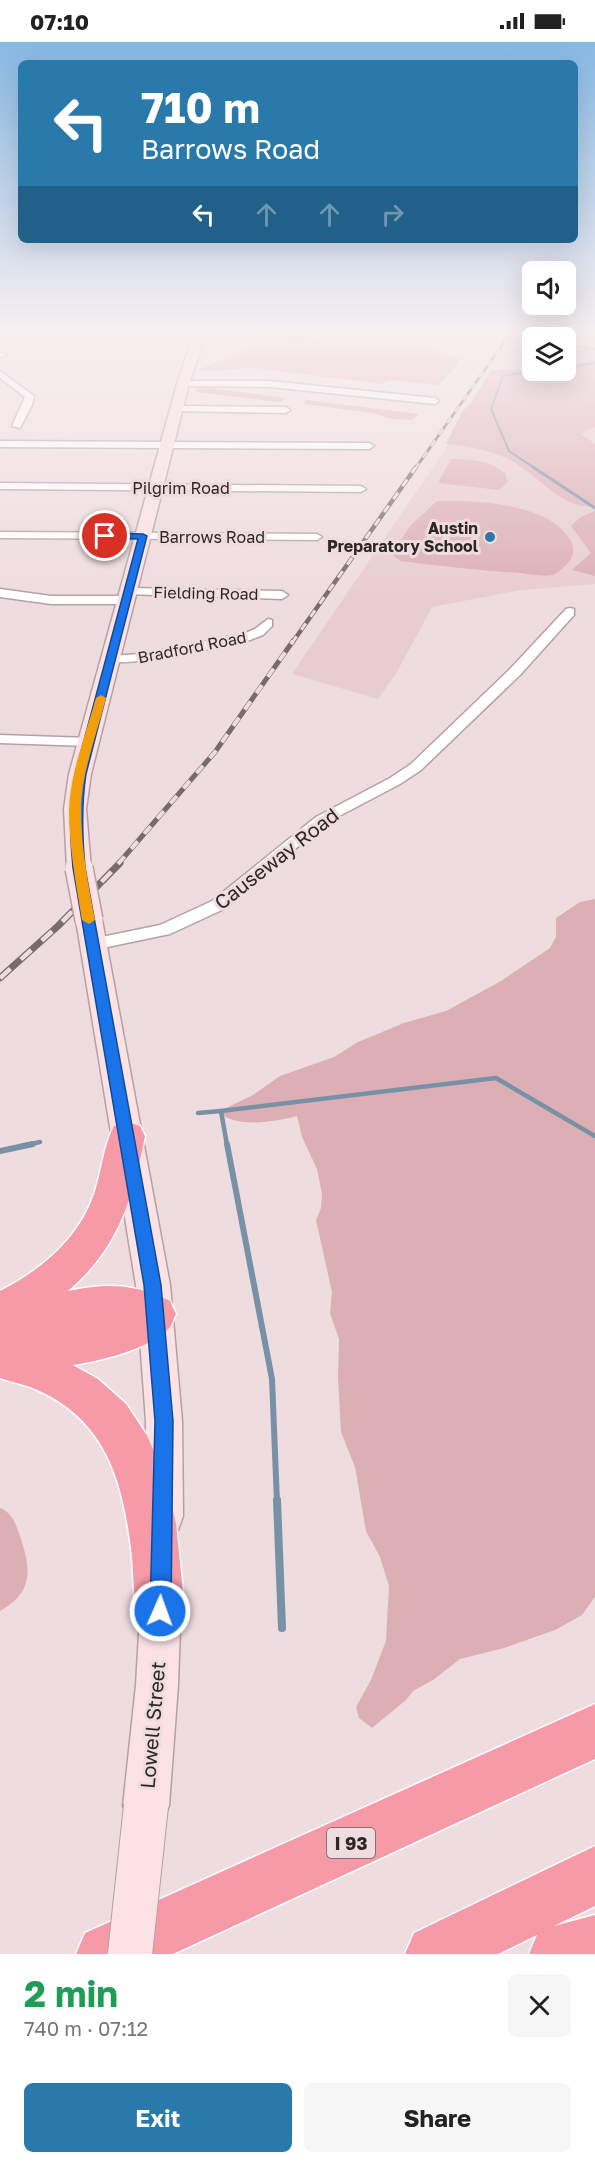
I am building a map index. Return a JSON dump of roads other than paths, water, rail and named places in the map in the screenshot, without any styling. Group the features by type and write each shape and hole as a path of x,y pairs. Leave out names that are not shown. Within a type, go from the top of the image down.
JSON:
{"highway":[{"path":"0,1311 51,1281 88,1243 111,1203 127,1136"},
{"path":"0,1325 62,1311 113,1304 130,1304 155,1314"},
{"path":"0,1356 107,1338 133,1330 155,1314"},
{"path":"0,1356 36,1367 73,1385 98,1404 120,1431 136,1464 150,1507 158,1558 160,1611"},
{"name":"I 93","path":"106,1954 595,1731"},
{"path":"435,1954 595,1875"},
{"path":"559,1954 595,1945"}],"main road":[{"name":"Lowell Street","path":"130,1954 146,1806 160,1611 164,1421 148,1252 79,868 75,809 80,774 112,660 173,420"}],"street":[{"path":"17,426 20,420"},
{"path":"0,444 369,446"},
{"name":"Pilgrim Road","path":"0,486 361,489"},
{"name":"Barrows Road","path":"0,535 317,537"},
{"name":"Fielding Road","path":"0,593 42,599 282,595"},
{"name":"Causeway Road","path":"91,932 164,930 193,918 225,900 321,820 395,781 416,766 515,672 570,612"},
{"name":"Bradford Road","path":"112,660 139,658 246,637 257,633 268,623"},
{"path":"0,739 89,742"}],"waterway":[{"path":"496,420 509,451 533,467"},
{"path":"533,467 595,508"},
{"path":"221,1111 496,1078 595,1136"},
{"path":"198,1113 221,1111"},
{"path":"221,1111 227,1145"},
{"path":"26,1145 40,1142"},
{"path":"0,1151 33,1144"},
{"path":"227,1144 272,1379 277,1502"},
{"path":"277,1500 282,1628"}],"railway":[{"path":"415,469 449,420"},
{"path":"292,643 416,467"},
{"path":"118,864 215,752 293,641"},
{"path":"0,978 58,926 120,863"}],"place":[{"name":"Austin Preparatory School","path":"490,537"}]}
